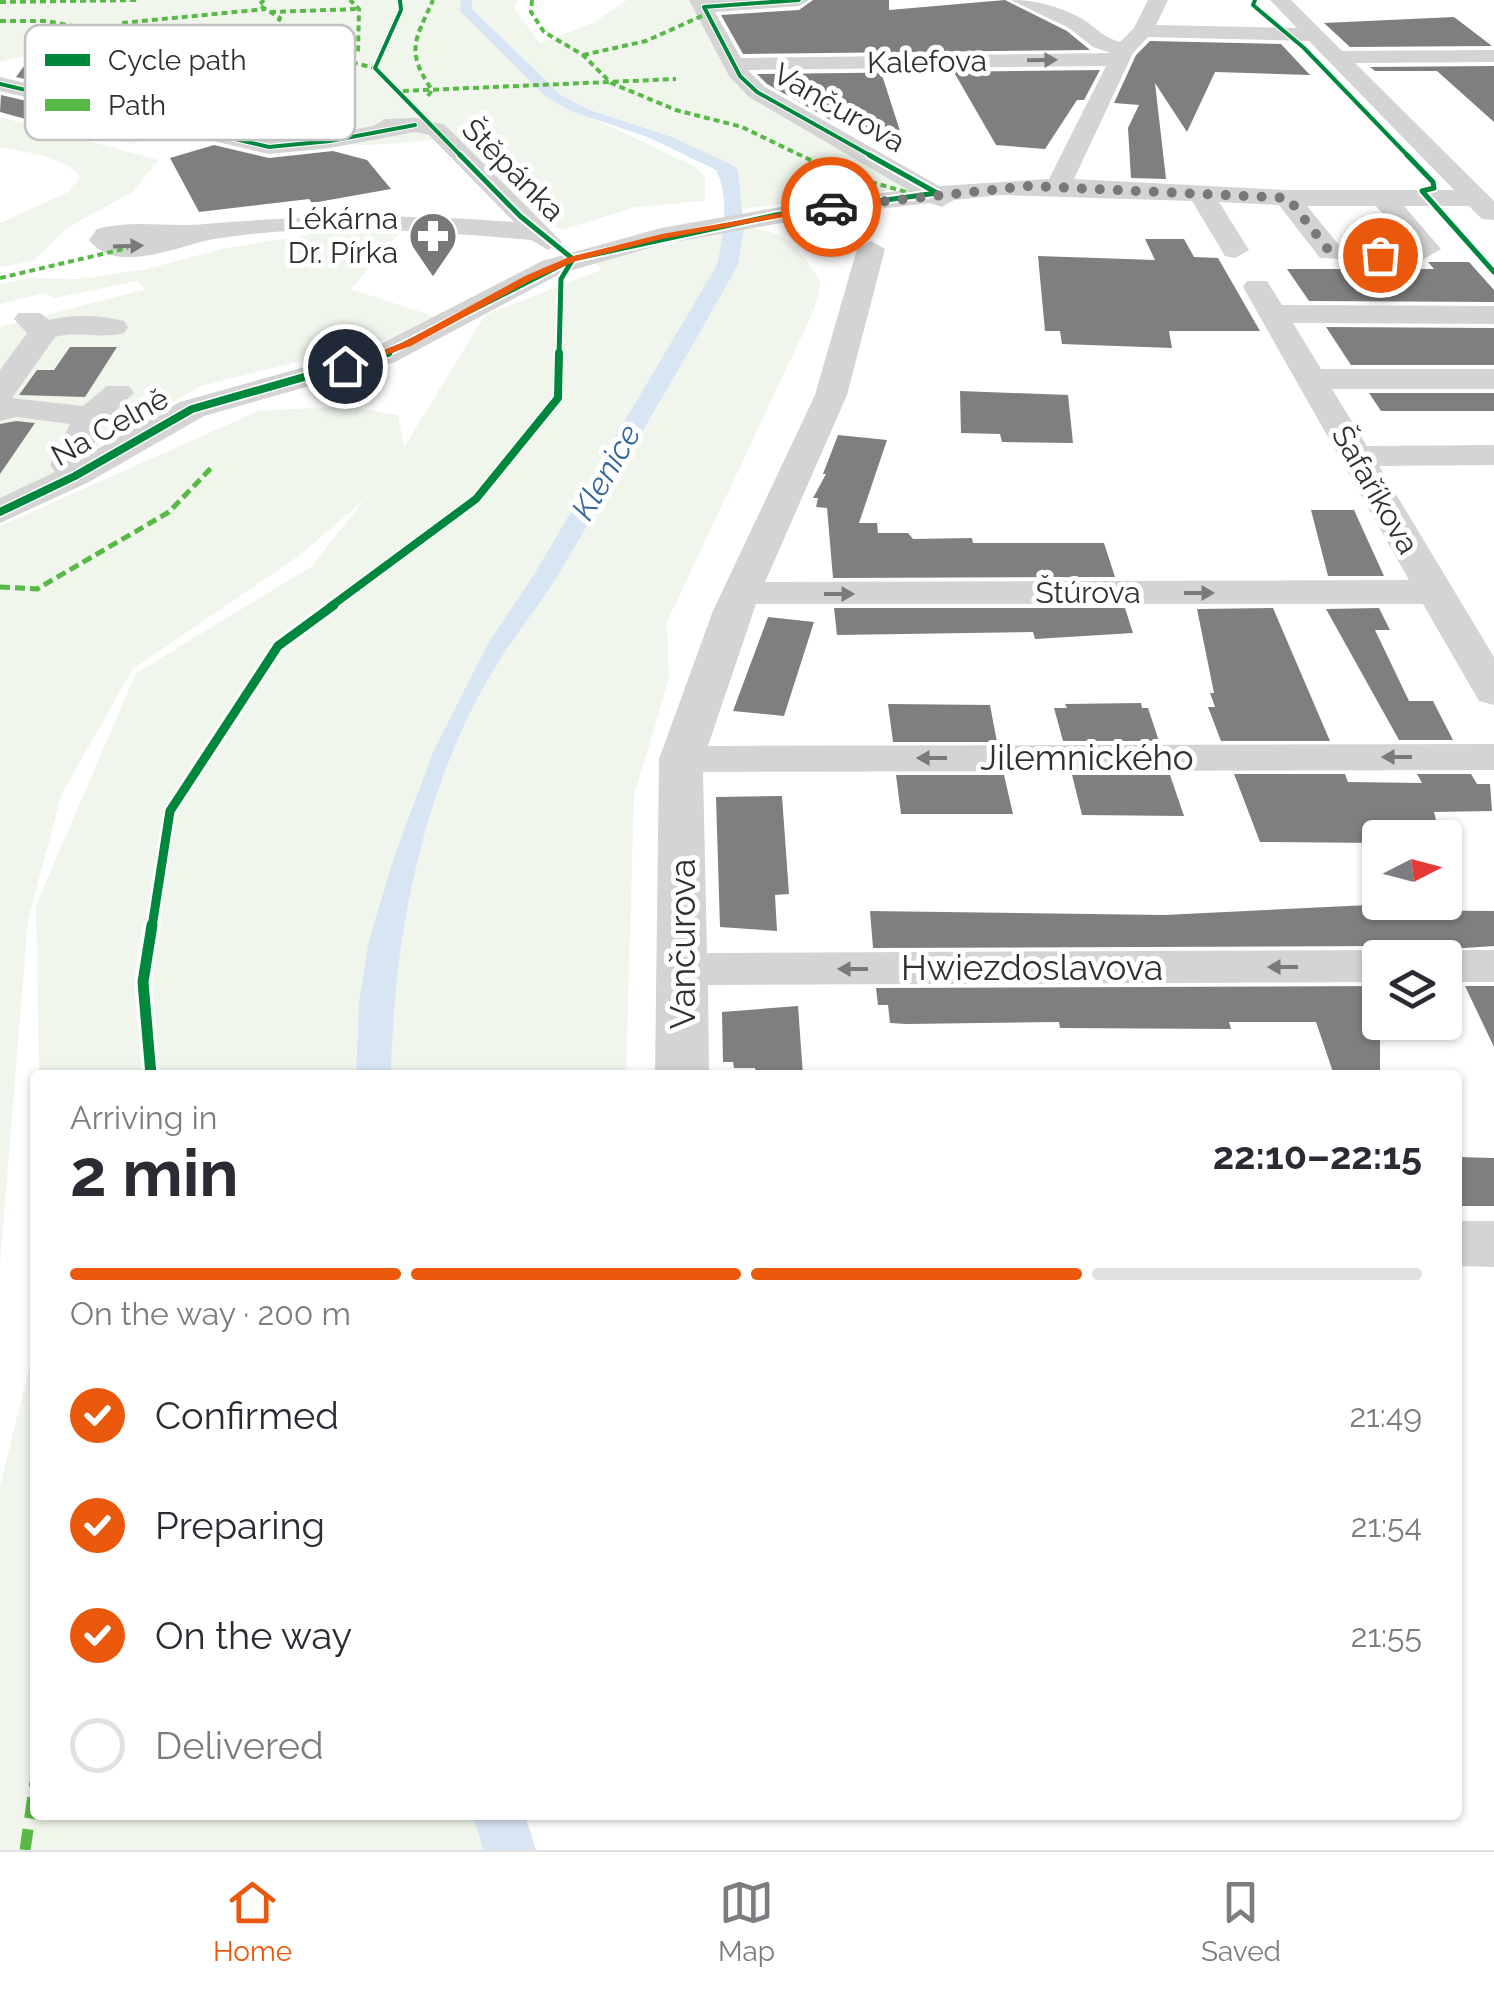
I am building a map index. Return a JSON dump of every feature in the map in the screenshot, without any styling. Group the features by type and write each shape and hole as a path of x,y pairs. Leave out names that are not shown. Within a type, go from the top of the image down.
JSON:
{"street":[{"path":"702,3 799,0"},
{"path":"1021,0 1057,8 1100,44 1122,55"},
{"path":"1058,186 1122,55 1144,28 1158,0"},
{"path":"1280,0 1485,207"},
{"name":"Vančurova","path":"702,3 734,64 757,92 937,194"},
{"path":"1144,28 1313,32"},
{"name":"Kalefova","path":"734,64 1122,55"},
{"path":"1339,57 1491,63"},
{"name":"Štěpánka","path":"0,84 25,90"},
{"name":"Štěpánka","path":"355,137 415,125"},
{"name":"Štěpánka","path":"369,126 415,125 437,130 535,232 572,259"},
{"name":"Štěpánka","path":"235,140 269,148 340,140"},
{"path":"826,207 1058,186 1202,196 1384,198 1485,207"},
{"path":"918,223 947,203 937,194"},
{"path":"1202,196 1234,250"},
{"path":"1288,198 1330,252 1417,255 1428,249 1384,198"},
{"name":"Vančurova","path":"682,1070 681,759 742,592 830,395 881,246 826,207"},
{"name":"Na Celně","path":"0,512 75,476 192,410 384,355 572,259 694,230 826,207"},
{"path":"204,232 317,220 535,232"},
{"name":"Šafaříkova","path":"1494,315 1264,301 1494,692"},
{"path":"90,417 4,402 37,325 113,327"},
{"path":"1311,379 1494,379"},
{"path":"75,476 67,465 90,417 118,392"},
{"path":"1356,456 1494,455"},
{"name":"Štúrova","path":"742,592 1440,603 1494,615"},
{"name":"Jilemnického","path":"681,759 1494,756"},
{"name":"Hwiezdoslavova","path":"684,969 1362,966"},
{"path":"1462,966 1494,966"},
{"path":"1462,1244 1494,1244"}],"shaded area":[{"path":"0,0 461,0 461,11 545,96 696,167 705,178 705,201 636,207 562,230 529,219 454,138 365,145 326,140 355,140 355,25 25,25 25,56 0,62"},
{"path":"472,0 518,0 514,8 540,43 593,23 627,0 691,0 733,75 908,188 742,209 738,171 672,137 587,109 561,95 472,9"},
{"path":"0,117 25,124 25,140 85,140 158,160 134,191 67,228 35,260 0,268 0,223 68,192 80,177 54,159 0,147"},
{"path":"348,228 402,230 351,289 436,317 409,334 201,386 35,484 0,500 0,327 146,289 136,281 55,298 44,293 0,304 0,284 147,269 221,249"},
{"path":"744,228 759,229 790,243 821,282 814,310 667,622 669,678 634,796 626,1070 391,1070 406,914 432,809 450,758 499,661 563,567 738,265"},
{"path":"724,231 718,265 533,576 488,643 433,752 395,854 359,1002 356,1070 39,1070 36,905 136,673 311,567 365,499 300,555 133,669 62,793 28,920 0,1265 0,526 258,411 346,406 398,415 404,447 485,315 601,270 595,262"},
{"path":"30,1364 30,1820 474,1820 483,1850 0,1850 0,1486"}],"water":[{"name":"Klenice","path":"461,0 472,0 472,9 561,95 587,109 672,137 732,165 738,170 744,228 738,265 717,303 563,567 499,661 473,708 432,809 406,914 391,1070 356,1070 359,1002 369,940 395,854 433,752 488,643 533,576 717,265 723,229 723,192 716,170 650,138 571,111 545,96 460,11"},
{"path":"474,1820 527,1820 536,1850 483,1850"}],"building":[{"path":"813,0 889,0 889,10 1005,0 1067,31 1090,50 743,54 721,15 799,10"},
{"path":"1454,17 1492,46 1350,47 1324,23"},
{"path":"1150,41 1281,44 1310,75 1215,72 1187,132 1155,83 1166,179 1131,178 1128,128 1139,105 1114,103 1136,55"},
{"path":"25,65 25,79 16,77"},
{"path":"1494,66 1494,122 1437,71 1375,71 1370,67"},
{"path":"1100,70 1084,100 1077,100 1045,149 996,145 955,74 882,75 901,134 845,128 767,84 757,74"},
{"path":"1,95 25,101 25,119 0,112"},
{"path":"214,145 269,158 333,151 367,160 391,189 312,203 309,199 199,212 170,158"},
{"path":"1145,239 1184,239 1194,257 1218,258 1260,331 1169,331 1172,348 1062,344 1060,331 1045,331 1038,256 1155,260"},
{"path":"1428,262 1469,262 1494,290 1494,302 1309,301 1287,269 1434,269"},
{"path":"1326,327 1494,328 1494,365 1351,365"},
{"path":"70,347 117,347 85,397 19,395 37,370 54,370"},
{"path":"960,391 1068,395 1073,443 1002,442 1000,434 961,433"},
{"path":"1369,393 1494,393 1494,411 1381,411"},
{"path":"35,423 0,474 0,424"},
{"path":"838,435 887,440 859,523 877,523 878,533 908,533 913,539 972,538 973,543 1104,543 1115,577 833,578 827,508 816,507 818,498 813,498 826,474"},
{"path":"1311,510 1354,510 1384,576 1328,576"},
{"path":"834,608 1125,608 1133,633 1035,639 1033,632 837,635"},
{"path":"1273,608 1330,741 1221,741 1208,707 1215,707 1210,693 1214,693 1197,609"},
{"path":"1379,608 1390,630 1375,630 1409,701 1433,701 1453,740 1399,740 1326,609"},
{"path":"768,617 814,622 784,716 733,711"},
{"path":"1141,703 1142,708 1148,708 1159,741 1063,741 1054,708 1067,708 1065,704"},
{"path":"888,704 990,705 997,742 893,742"},
{"path":"1234,774 1345,774 1348,782 1422,783 1417,774 1471,774 1477,784 1490,784 1492,811 1434,812 1436,820 1362,820 1362,843 1260,842"},
{"path":"896,775 1004,775 1013,814 901,814"},
{"path":"1072,775 1170,775 1184,816 1082,815"},
{"path":"782,796 789,894 775,895 777,931 720,927 716,797"},
{"path":"1362,905 1362,920 1462,920 1462,911 1494,911 1494,946 1462,948 1462,940 1362,940 1362,946 873,948 870,911 1164,915"},
{"path":"1362,986 1362,1040 1380,1040 1380,1070 1332,1070 1316,1022 1229,1022 1231,1029 1060,1028 1059,1022 906,1024 890,1023 888,1005 878,1005 876,988"},
{"path":"1465,986 1494,986 1494,1047"},
{"path":"798,1006 803,1070 734,1068 733,1062 723,1062 722,1012"},
{"path":"1462,1157 1494,1158 1494,1206 1462,1206"}],"marked path":[{"path":"0,2 136,0"},
{"path":"264,0 259,5 280,18 276,25"},
{"path":"350,0 359,9 355,54"},
{"path":"428,96 432,90 416,64 414,45 433,0"},
{"path":"532,0 531,12 544,32 583,55 611,83 676,110 742,127 835,172 910,193"},
{"path":"122,23 266,9"},
{"path":"270,12 359,9"},
{"path":"583,55 646,41 704,15"},
{"path":"0,21 68,25"},
{"path":"355,63 375,68"},
{"path":"403,91 676,79"},
{"path":"0,278 128,248"},
{"path":"0,587 37,589 169,512 214,465"},
{"path":"25,1850 30,1816"}],"cycle path":[{"path":"400,0 401,10 375,68 495,192 573,259"},
{"path":"799,0 704,7 740,76 757,92 937,193"},
{"path":"1255,0 1253,5 1304,48 1433,182 1434,188 1422,191 1494,272"},
{"path":"0,84 25,90"},
{"path":"355,136 415,125"},
{"path":"239,140 269,147 335,140"},
{"path":"0,512 75,476 192,409 384,355 573,259 776,215 937,193"},
{"path":"151,1070 143,982 170,811 278,646 476,499 558,398 561,279 573,259"}],"way so far":[{"path":"831,207 1029,186 1288,198 1330,252 1380,255"}],"place":[{"name":"Lékárna Dr. Pírka","path":"433,278"}],"route":[{"path":"345,366 384,355 431,333 529,278 572,259 662,236 831,207"}]}
